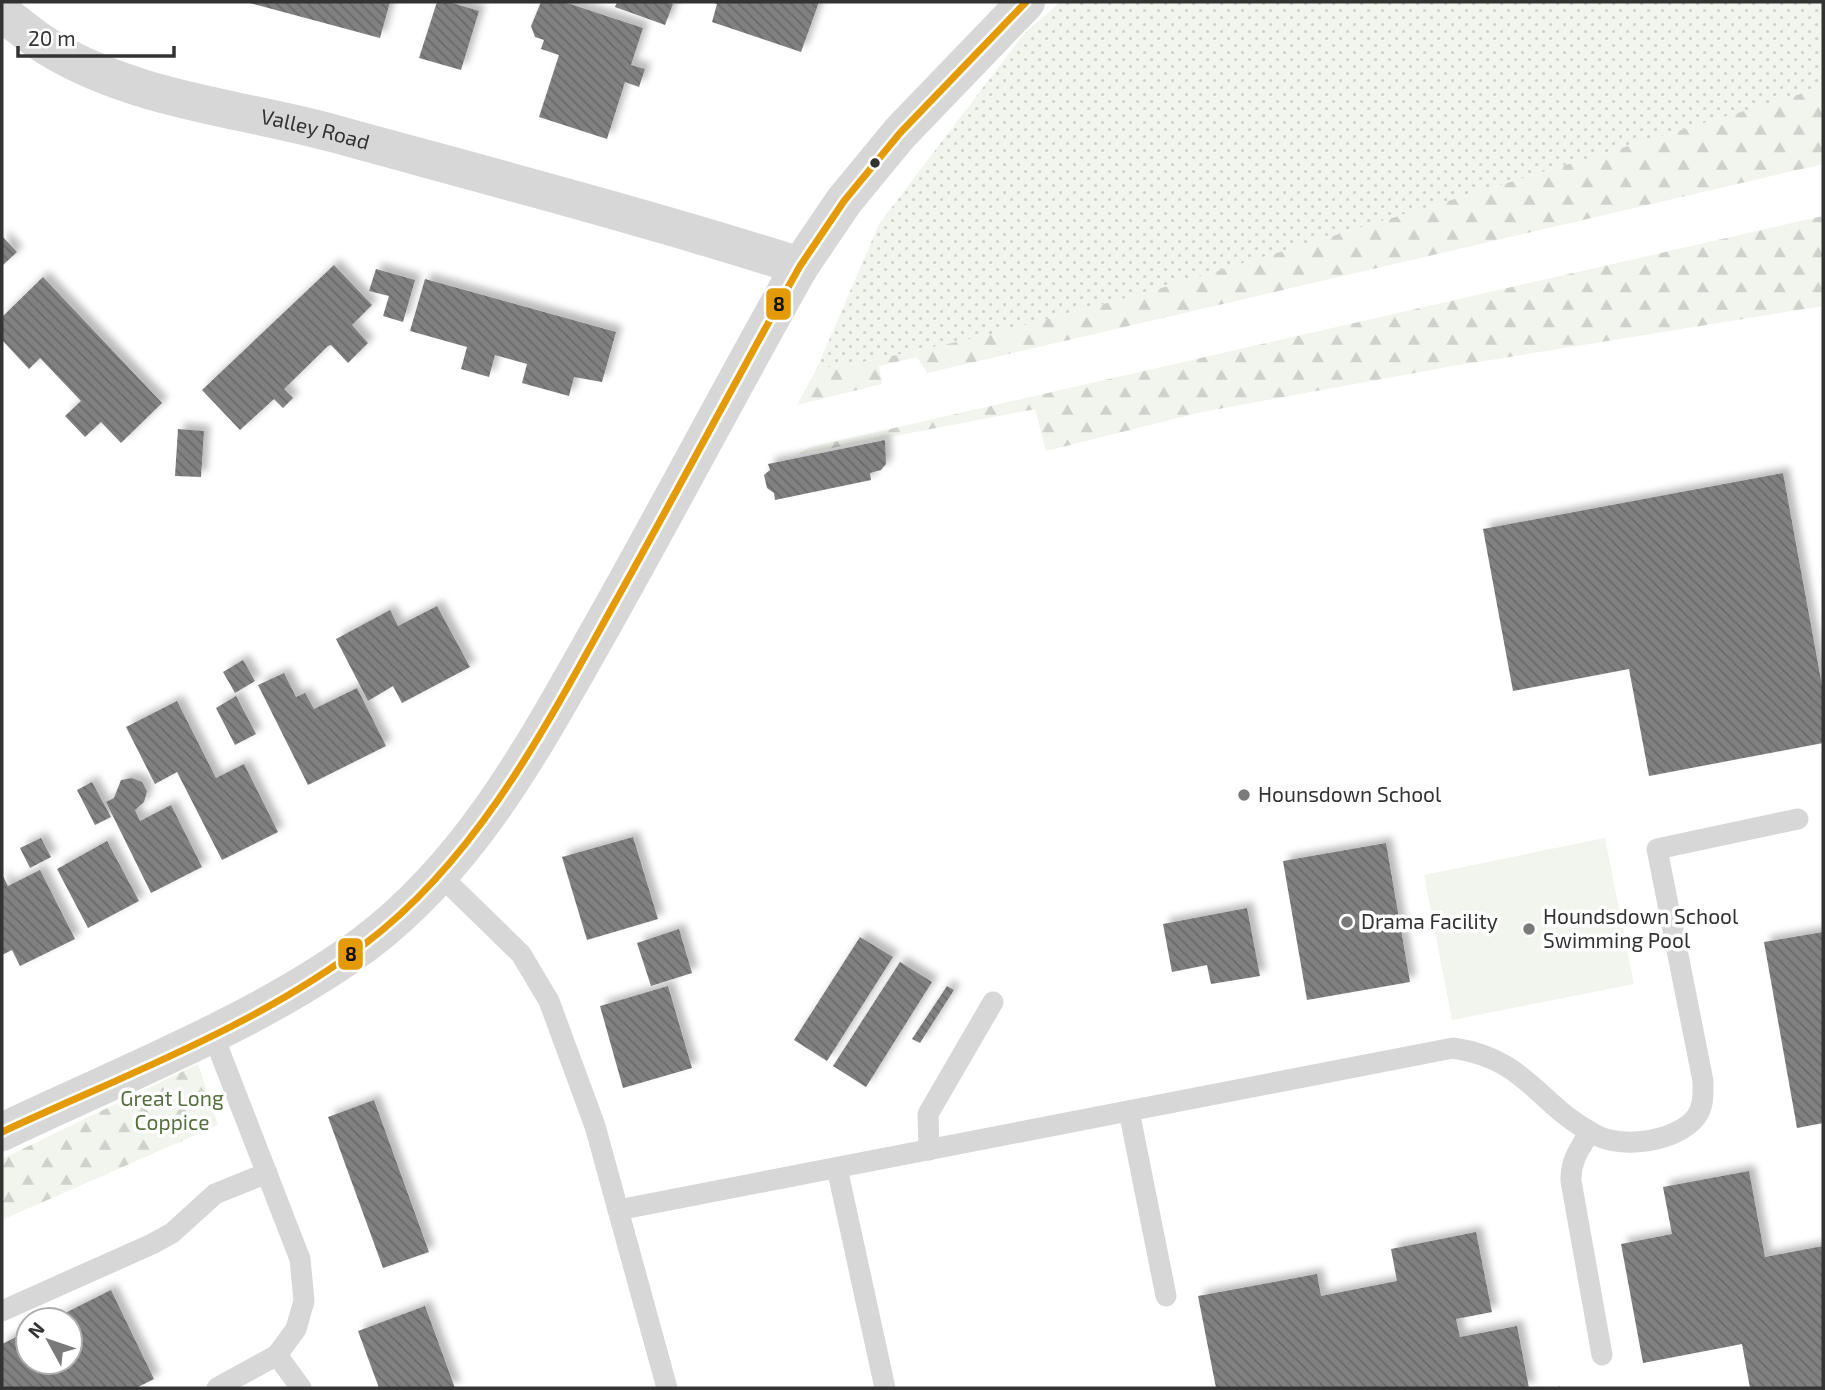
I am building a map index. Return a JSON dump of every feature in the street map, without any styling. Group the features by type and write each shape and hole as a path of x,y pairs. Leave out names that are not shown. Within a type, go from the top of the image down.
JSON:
{"street":[{"path":"2,1132 284,995 359,948 441,876 506,790 558,703 800,266 845,201 900,132 1026,2"},
{"name":"Valley Road","path":"2,13 59,53 108,75 208,107 333,134 702,235 800,266"}],"lane":[{"path":"618,1210 1453,1048 1476,1052 1516,1070 1557,1108 1590,1132 1614,1141 1638,1141 1662,1136 1682,1129 1697,1117 1704,1101 1703,1081 1657,849 1798,819"},
{"path":"441,876 521,954 550,1001 594,1126 667,1388"},
{"path":"929,1150 928,1114 993,1002"},
{"path":"212,1032 300,1259 304,1301 296,1329 277,1355 217,1388"},
{"path":"1129,1111 1166,1296"},
{"path":"1590,1132 1570,1169 1602,1355"},
{"path":"837,1168 885,1388"},
{"path":"2,1311 152,1244 172,1233 215,1194 267,1173"},
{"path":"277,1355 301,1388"}],"green space":[{"path":"1060,2 1823,2 1823,87 1148,292 984,336 850,365 817,368 879,224 1023,35"},
{"path":"1823,87 1823,164 927,373 917,357 879,366 882,384 797,405 817,368 850,365 984,336 1148,292"},
{"path":"1823,216 1823,306 1453,366 1202,412 1046,451 1035,409 796,455 811,447"},
{"name":"Houndsdown School Swimming Pool","path":"1605,838 1634,984 1452,1020 1424,875"},
{"name":"Great Long Coppice","path":"198,1064 218,1125 2,1220 2,1159"}],"building":[{"path":"246,2 390,2 380,38"},
{"path":"437,2 449,2 479,11 461,70 419,58"},
{"path":"541,2 564,2 643,28 631,65 645,69 639,87 625,82 607,139 539,117 559,55 541,49 544,40 535,37 531,26"},
{"path":"617,2 673,4 665,25 615,7"},
{"path":"711,2 819,2 801,52 712,22 717,4"},
{"path":"2,236 17,252 2,266"},
{"path":"334,265 372,305 352,325 368,343 348,363 331,345 328,346 284,389 293,398 283,408 274,399 240,430 202,390"},
{"path":"376,269 415,280 403,322 383,316 389,296 369,291"},
{"path":"43,277 162,403 121,443 101,422 85,437 65,416 81,401 40,358 29,369 2,340 2,317"},
{"path":"425,279 616,332 602,382 574,377 569,396 522,383 527,364 495,355 489,377 461,369 467,347 410,331"},
{"path":"178,429 204,431 201,477 175,476"},
{"path":"885,440 886,464 881,470 870,473 871,480 775,500 774,493 767,488 764,475 770,470 768,464"},
{"path":"1783,473 1823,691 1823,743 1649,776 1629,669 1513,691 1483,529"},
{"path":"437,606 470,667 402,703 393,686 368,701 336,639 390,610 398,626"},
{"path":"243,660 255,681 235,693 223,672"},
{"path":"284,673 296,697 305,693 314,709 357,688 386,746 308,785 258,685"},
{"path":"236,696 256,734 235,745 216,708"},
{"path":"177,701 216,778 244,764 278,832 222,860 177,772 155,784 126,727"},
{"path":"132,778 142,782 147,791 144,802 135,810 140,821 171,805 202,867 151,893 106,802 114,798 121,780"},
{"path":"92,782 111,817 95,825 77,790"},
{"path":"633,837 658,919 587,940 562,857"},
{"path":"41,838 51,857 30,868 20,848"},
{"path":"107,841 139,901 88,928 57,869"},
{"name":"Drama Facility","path":"1386,843 1410,982 1307,1000 1283,861"},
{"path":"40,870 75,939 20,966 12,950 2,955 2,874 8,886"},
{"path":"1247,908 1260,976 1211,984 1207,965 1172,972 1163,924"},
{"path":"679,929 692,973 651,986 637,943"},
{"path":"1823,932 1823,1123 1797,1128 1764,942"},
{"path":"860,937 893,957 827,1061 794,1040"},
{"path":"900,962 932,982 866,1087 833,1066"},
{"path":"668,986 692,1068 623,1088 600,1006"},
{"path":"947,986 954,990 920,1043 912,1039"},
{"path":"374,1100 429,1252 383,1268 328,1117"},
{"path":"1749,1171 1765,1257 1823,1246 1823,1388 1750,1388 1742,1344 1643,1363 1621,1244 1672,1234 1663,1187"},
{"path":"1476,1232 1492,1312 1456,1319 1460,1337 1517,1326 1529,1388 1216,1388 1198,1296 1317,1274 1321,1296 1397,1281 1391,1249"},
{"path":"111,1290 154,1379 136,1388 2,1388 2,1344 14,1338 14,1376 84,1376 84,1306 79,1306"},
{"path":"425,1306 455,1388 379,1388 358,1331"}],"transit line":[{"name":"8","path":"2,1132 189,1047 281,1000 366,943 406,909 443,871 507,787 535,742 800,266 844,201 900,133 1026,2"}],"place":[{"name":"Hounsdown School","path":"1244,795"},
{"name":"Drama Facility","path":"1347,922"},
{"name":"Houndsdown School Swimming Pool","path":"1529,929"}]}
